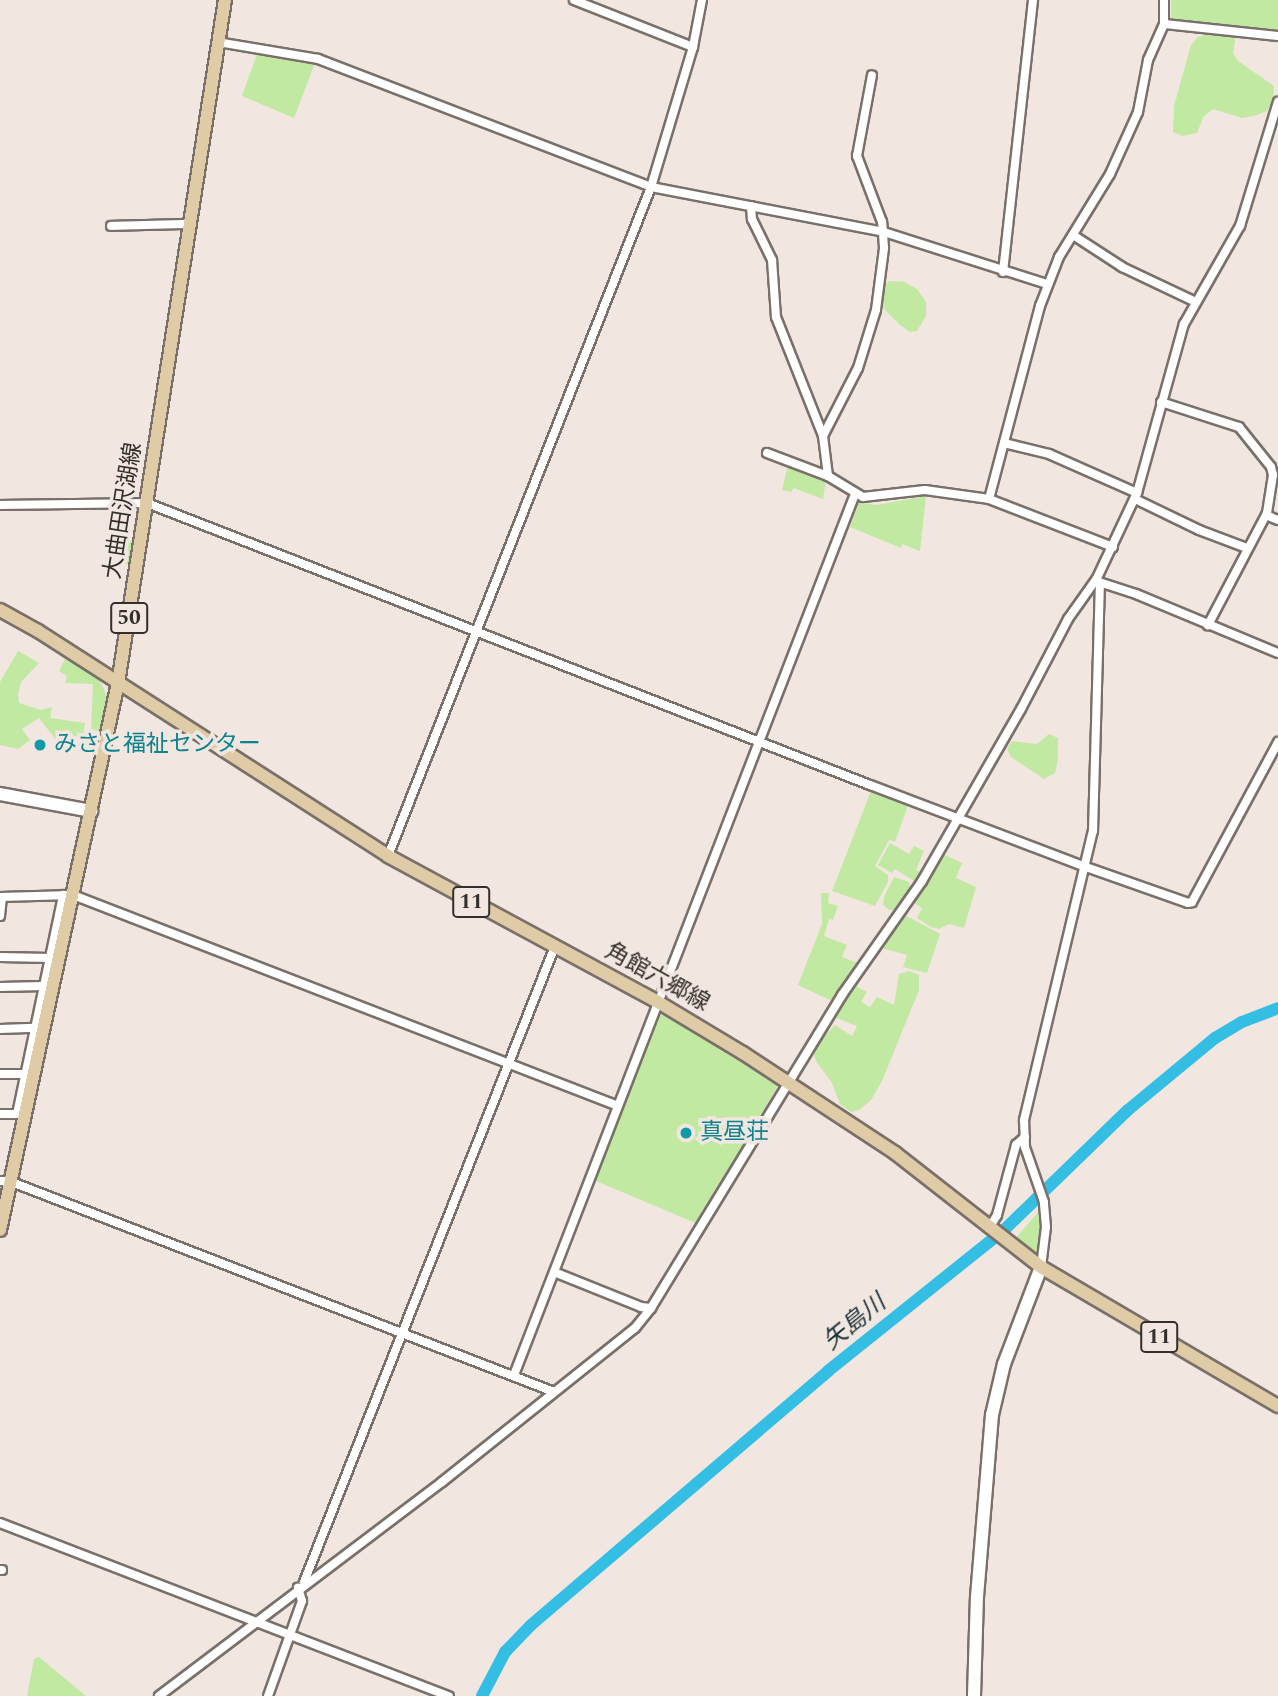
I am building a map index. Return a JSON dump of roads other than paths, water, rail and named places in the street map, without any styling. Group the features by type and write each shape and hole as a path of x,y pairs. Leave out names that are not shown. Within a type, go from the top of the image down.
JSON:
{"main road":[{"name":"大曲田沢湖線","path":"0,1230 5,1181 118,683 225,0"},
{"name":"角館六郷線","path":"0,610 388,856 657,1002 788,1081 895,1153 1041,1267 1278,1406"}],"street":[{"path":"574,0 693,47"},
{"path":"388,856 651,187 693,47 702,0"},
{"path":"1003,272 1032,0"},
{"path":"989,499 1048,285 1073,235 1110,174 1138,112 1148,60 1164,24 1164,0"},
{"path":"1164,24 1278,36"},
{"path":"218,42 318,59 651,187 884,232 1048,285"},
{"path":"822,436 858,368 877,299 884,232 857,156 872,75"},
{"path":"159,1696 442,1482 635,1328 651,1308 842,995 922,881 1068,619 1098,582 1136,496 1184,324 1240,226 1274,132 1278,102"},
{"path":"751,206 752,219 772,260 776,317 822,436 828,476"},
{"path":"111,226 190,224"},
{"path":"1073,235 1122,267 1196,302"},
{"path":"1161,402 1239,427 1272,467 1274,485 1266,515 1208,625"},
{"path":"1004,443 1049,454 1199,530 1247,548"},
{"path":"767,453 828,476 856,494 874,498 925,490 989,499 1113,547"},
{"path":"514,1375 856,494"},
{"path":"0,505 147,503 1086,867 1192,902 1278,742"},
{"path":"1266,515 1278,520"},
{"path":"1098,582 1136,594 1278,653"},
{"path":"974,1696 977,1597 992,1415 1004,1364 1041,1267 1046,1227 1044,1202 1025,1137 1028,1094 1093,831 1098,582"},
{"path":"0,794 91,811"},
{"path":"0,916 1,897 68,895 618,1106"},
{"path":"0,1114 20,1114 50,958 68,895"},
{"path":"268,1696 302,1601 300,1587 403,1334 555,946"},
{"path":"0,957 50,958"},
{"path":"0,987 44,986"},
{"path":"0,1029 35,1028"},
{"path":"0,1073 26,1074"},
{"path":"994,1232 1016,1145 1025,1137"},
{"path":"5,1181 554,1392"},
{"path":"554,1272 641,1307 651,1308"},
{"path":"0,1523 449,1696"}],"waterway":[{"name":"矢島川","path":"482,1696 505,1652 531,1625 828,1371 1003,1231 1128,1110 1215,1038 1242,1022 1278,1008"}],"place":[{"name":"みさと福祉センター","path":"40,745"},
{"name":"真昼荘","path":"686,1133"}]}
